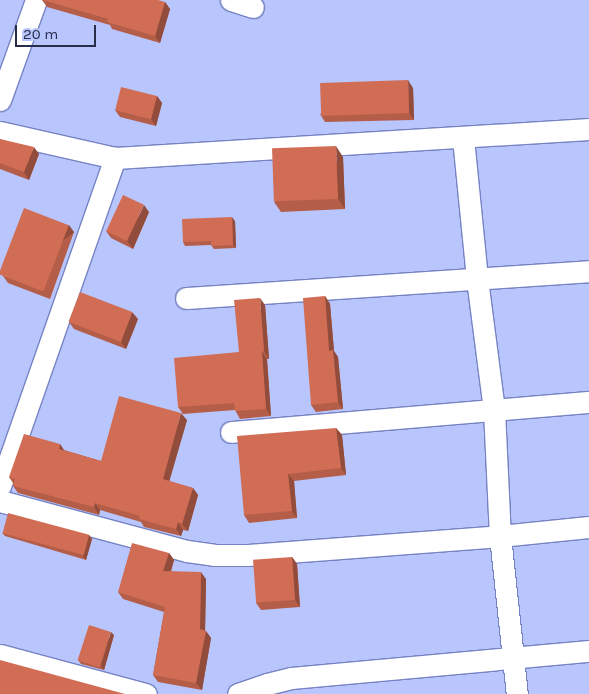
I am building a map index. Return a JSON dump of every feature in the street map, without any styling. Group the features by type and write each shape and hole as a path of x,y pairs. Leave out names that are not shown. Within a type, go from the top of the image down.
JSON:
{"street":[{"path":"0,100 36,0"},
{"path":"231,0 252,7"},
{"path":"0,132 115,158 589,129"},
{"path":"464,138 478,279 494,410 500,536 517,694"},
{"path":"0,486 115,158"},
{"path":"186,298 589,271"},
{"path":"231,432 589,402"},
{"path":"0,501 187,551 214,555 248,555 500,536 589,527"},
{"path":"238,694 291,678 589,651"},
{"path":"0,655 146,694"}],"building":[{"path":"43,0 158,0 165,2 155,36 107,22 108,19"},
{"path":"408,80 409,113 321,116 320,83"},
{"path":"121,87 157,96 151,119 115,110"},
{"path":"0,139 34,147 24,172 0,163"},
{"path":"336,146 338,199 274,201 272,148"},
{"path":"123,195 144,205 127,241 106,231"},
{"path":"24,208 69,225 43,291 0,275"},
{"path":"232,217 233,245 211,246 211,241 183,242 182,219"},
{"path":"80,292 132,312 121,342 69,322"},
{"path":"325,296 329,351 333,350 338,402 311,405 303,298"},
{"path":"260,298 266,409 235,411 234,403 178,407 174,358 239,352 234,300"},
{"path":"119,396 181,413 163,479 193,488 182,524 178,522 176,529 139,519 140,516 95,503 94,507 13,486 15,479 9,477 24,434 60,444 59,449 101,461"},
{"path":"336,428 341,468 288,474 292,511 244,515 237,436"},
{"path":"8,513 89,535 84,555 3,533"},
{"path":"132,543 169,553 163,571 201,572 200,629 206,631 196,683 153,675 165,607 118,592"},
{"path":"292,557 295,600 256,603 253,560"},
{"path":"89,625 111,632 99,667 78,660"},
{"path":"0,660 125,694 0,694"}]}
